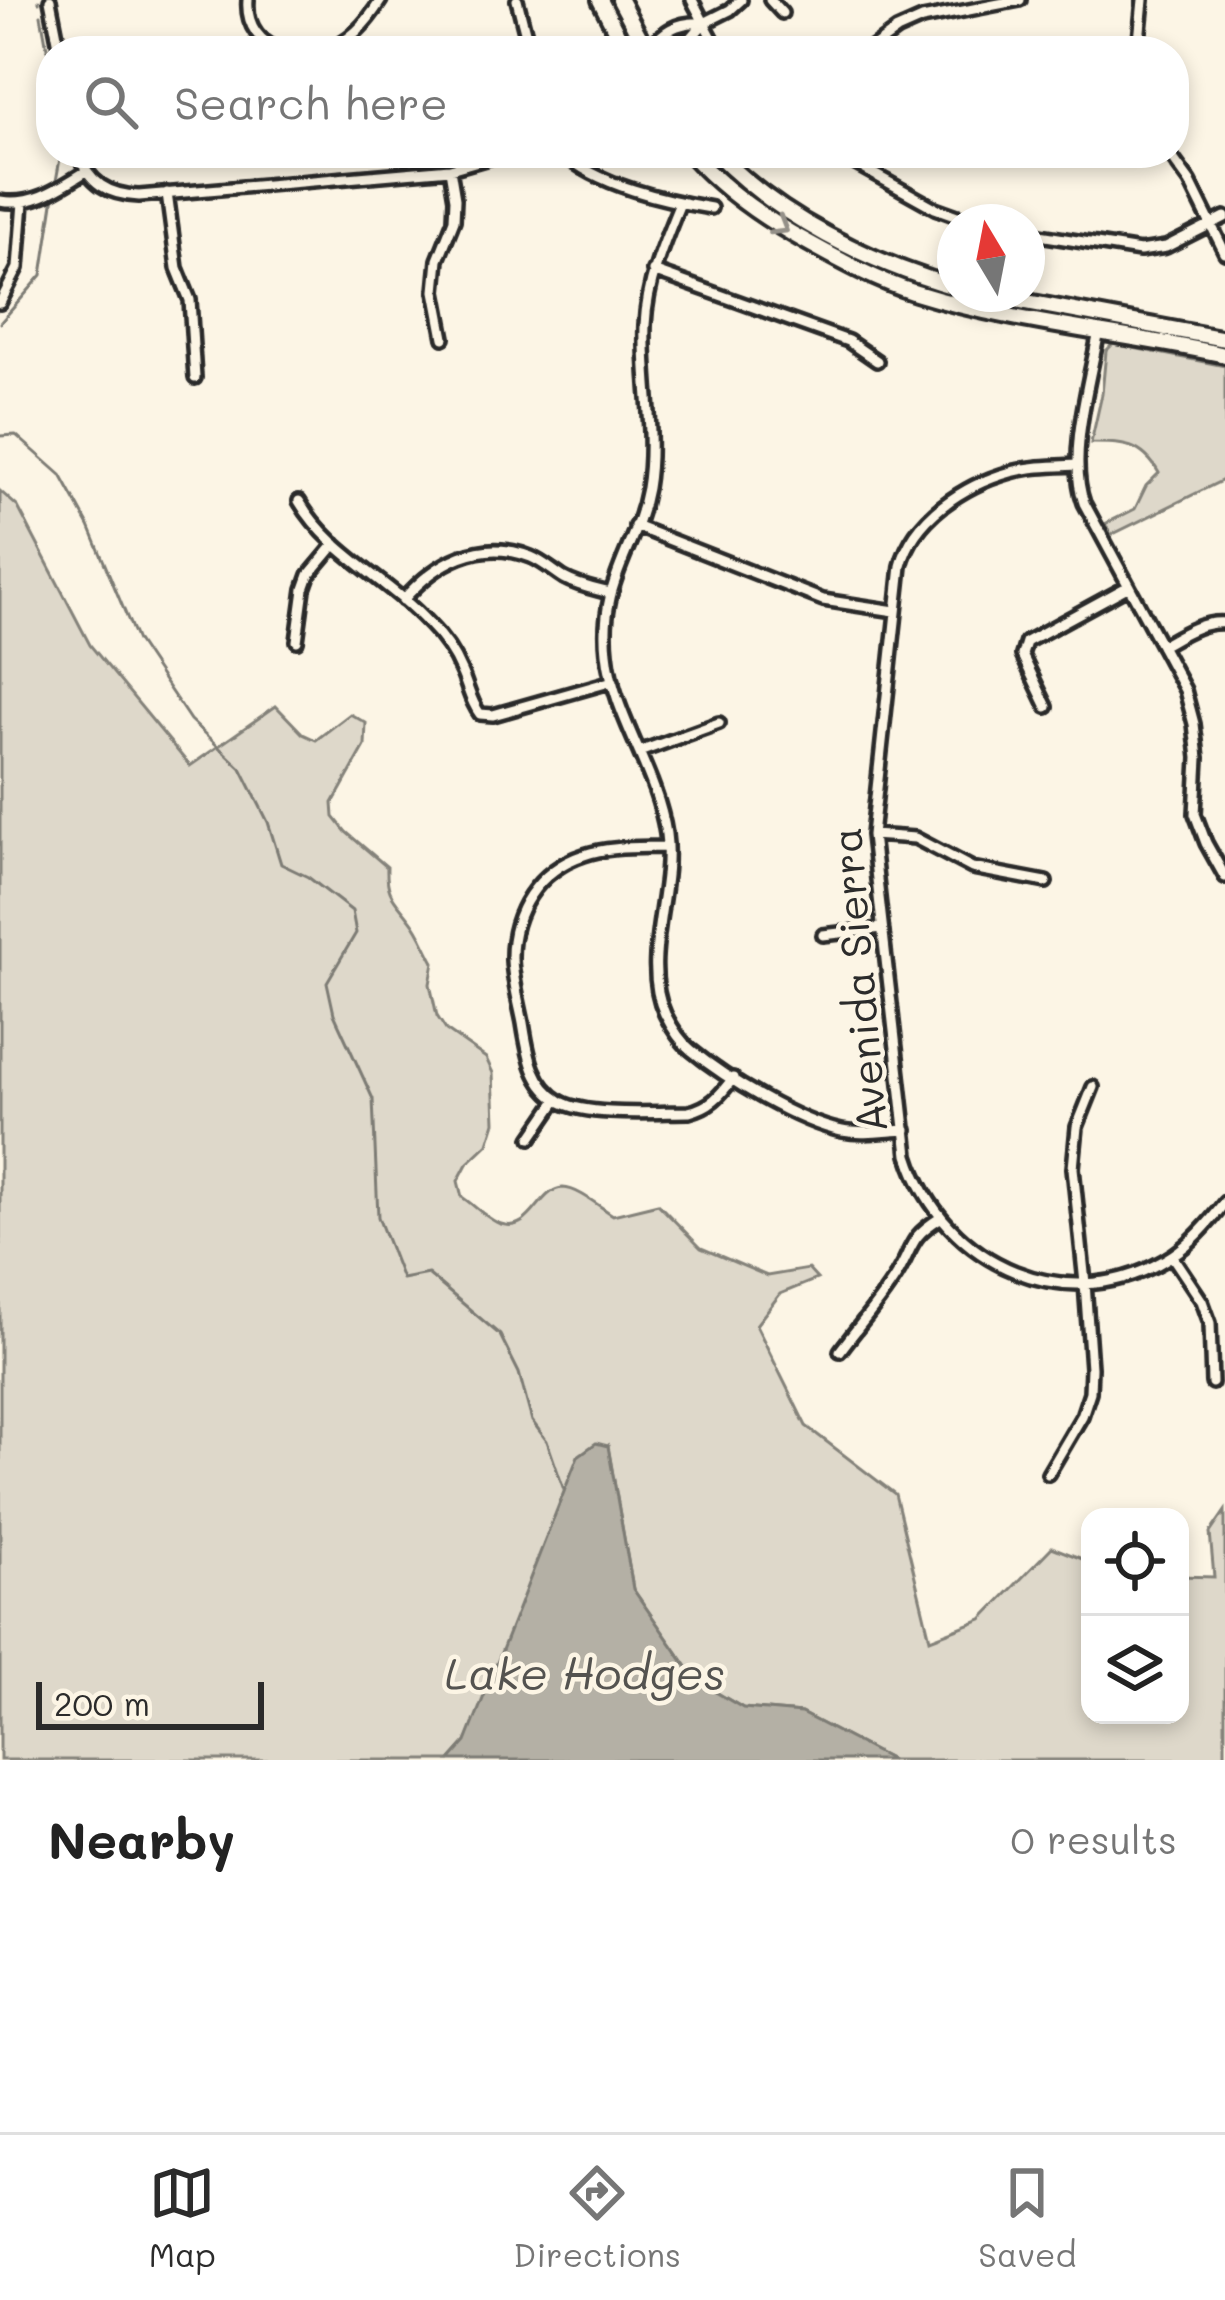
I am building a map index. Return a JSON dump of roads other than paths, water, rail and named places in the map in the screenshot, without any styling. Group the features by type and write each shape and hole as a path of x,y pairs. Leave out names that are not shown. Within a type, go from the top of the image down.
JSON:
{"main road":[{"path":"600,0 618,36"},
{"path":"620,0 638,36"},
{"path":"706,168 758,214 879,279 957,304 1225,339"},
{"path":"731,168 806,221 884,262 937,281"},
{"path":"1045,309 1225,355"}],"street":[{"path":"50,0 57,36"},
{"path":"248,0 258,36"},
{"path":"352,36 381,0"},
{"path":"518,0 526,36"},
{"path":"692,0 710,36"},
{"path":"658,36 685,22 704,23 741,0"},
{"path":"770,0 782,13"},
{"path":"889,36 922,19 1020,0"},
{"path":"1139,36 1143,0"},
{"path":"84,168 100,187 123,196 454,168"},
{"path":"583,168 680,203 711,208"},
{"path":"863,168 937,209"},
{"path":"1180,168 1225,253"},
{"path":"444,338 435,291 438,260 454,220 450,169"},
{"path":"0,201 23,202 86,172"},
{"path":"166,193 177,268 190,300 195,378"},
{"path":"0,303 18,268 23,202"},
{"path":"680,203 653,271 645,320 650,464 646,494 607,604 606,647 613,681 660,808 667,847 656,985 664,1013 683,1042 801,1119 855,1133 906,1130"},
{"path":"1045,236 1140,251 1166,247 1225,217"},
{"path":"653,271 848,341 877,361"},
{"path":"1100,323 1077,465 1078,486 1185,690 1198,758 1195,814 1225,877"},
{"name":"Avenida Sierra","path":"1077,465 1008,473 968,490 932,514 905,549 872,835 908,1155 940,1218 969,1246 1006,1270 1044,1281 1085,1283 1132,1275 1172,1256"},
{"path":"299,501 309,519 334,544 427,621 461,670 480,714 493,715 613,681"},
{"path":"635,526 823,600 896,611"},
{"path":"296,641 304,590 334,544"},
{"path":"403,600 443,563 476,551 526,555 577,584 610,592"},
{"path":"1047,707 1022,655 1026,642 1129,586"},
{"path":"1160,646 1200,626 1225,623"},
{"path":"639,752 719,723"},
{"path":"872,835 915,838 972,868 1046,882"},
{"path":"667,847 587,854 563,863 523,905 513,934 512,963 532,1070 557,1100 586,1110 689,1112 718,1099 733,1078"},
{"path":"823,935 882,928"},
{"path":"1048,1474 1082,1416 1090,1392 1073,1168 1074,1143 1093,1087"},
{"path":"530,1138 557,1100"},
{"path":"1212,1383 1210,1323 1202,1300 1172,1256 1204,1230 1225,1202"},
{"path":"840,1351 899,1270 910,1244 940,1218"}],"water":[{"name":"Lake Hodges","path":"596,1443 608,1446 633,1589 697,1681 743,1708 801,1713 891,1760 450,1760 466,1742 578,1456"}],"waterway":[{"path":"41,15 45,36"},
{"path":"55,187 58,168"},
{"path":"0,323 42,275 54,196"},
{"path":"0,436 16,435 61,475 89,526 137,641 190,720 241,768 268,822 281,864 308,877 352,911 356,933 327,982 334,1014 373,1099 378,1217 402,1279 428,1274 500,1335 564,1490"}]}
